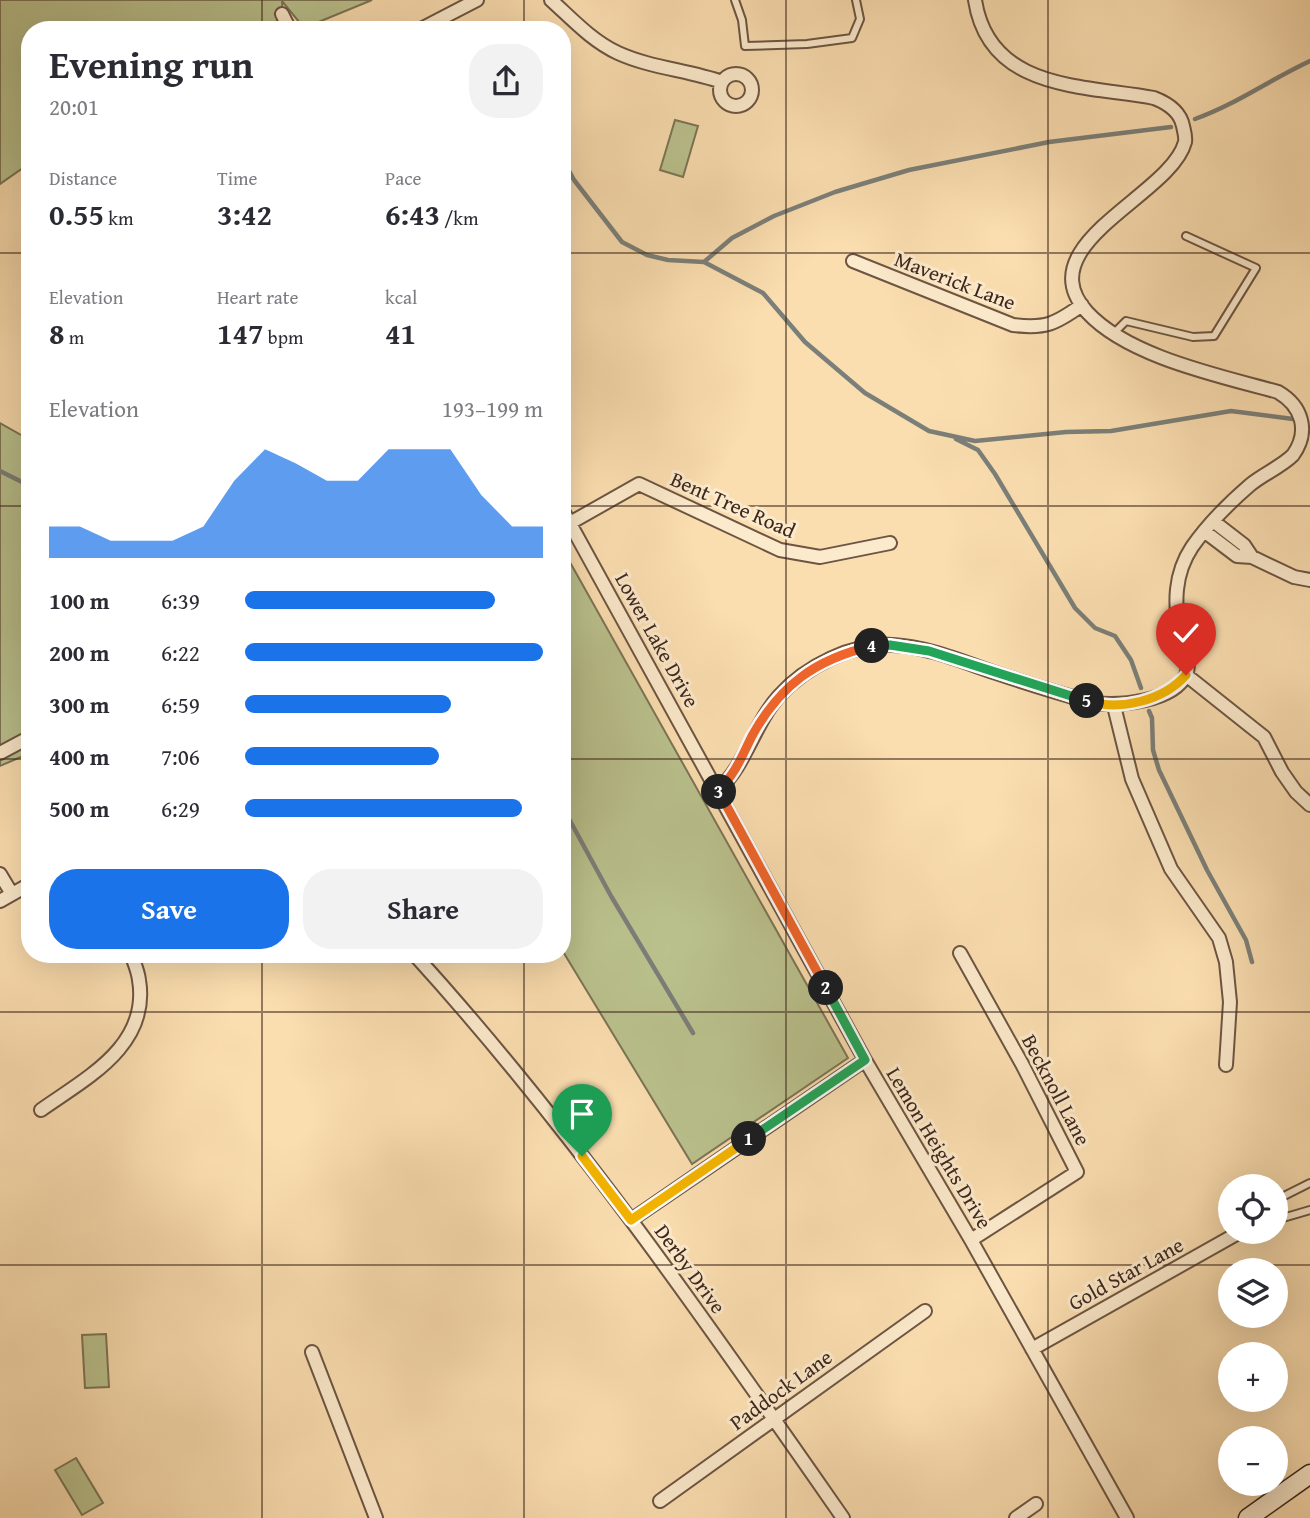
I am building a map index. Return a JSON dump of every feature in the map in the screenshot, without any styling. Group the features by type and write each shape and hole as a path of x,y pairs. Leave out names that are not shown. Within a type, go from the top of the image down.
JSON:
{"street":[{"path":"436,21 477,0"},
{"path":"551,0 592,38 619,53 651,65 722,82"},
{"path":"718,790 733,774 753,734 776,699 793,682 831,659 872,646 890,645 929,651 1094,703 1114,706 1163,695 1186,675 1188,663 1178,625 1177,576 1191,549 1229,503 1257,479 1292,457 1299,449 1306,431 1305,404 1278,392 1168,360 1114,333 1094,319 1082,305 1075,292 1072,276 1082,249 1165,173 1186,140 1182,120 1164,102 1154,98 1077,89 1016,66 990,42 978,17 975,0"},
{"path":"282,14 286,21"},
{"name":"Maverick Lane","path":"853,261 1013,325 1036,328 1051,326 1082,305"},
{"name":"Bent Tree Road","path":"571,522 639,484 780,550 800,555 820,557 890,543"},
{"name":"Lower Lake Drive","path":"571,525 718,790"},
{"path":"1209,526 1237,556 1252,557 1294,576 1310,580"},
{"path":"1186,675 1264,737 1289,782 1310,805"},
{"path":"1114,706 1132,779 1166,858 1219,938 1226,962 1230,1002 1226,1065"},
{"path":"0,753 21,742"},
{"name":"Lemon Heights Drive","path":"718,790 865,1060 971,1240 1127,1518"},
{"path":"0,874 12,894"},
{"path":"0,901 21,889"},
{"name":"Becknoll Lane","path":"960,953 1022,1064 1077,1172 971,1240"},
{"path":"41,1110 111,1060 132,1030 139,1010 140,980 134,963"},
{"name":"Derby Drive","path":"422,963 547,1108 631,1220 843,1518"},
{"path":"631,1220 865,1060"},
{"name":"Gold Star Lane","path":"1032,1349 1219,1244"},
{"name":"Paddock Lane","path":"660,1501 925,1311"},
{"path":"312,1352 376,1518"},
{"path":"1248,1518 1310,1474"},
{"path":"1016,1518 1036,1504"}],"lane":[{"path":"735,0 742,20 745,46 807,44 852,38 860,19 856,0"},
{"path":"1114,333 1126,321 1193,337 1214,336 1256,268 1186,236"},
{"path":"1288,1194 1310,1183"},
{"path":"1288,1216 1310,1210"}],"green space":[{"path":"0,0 372,0 321,21 298,21 282,1 283,18 278,21 21,21 21,169 0,184"},
{"path":"675,120 698,126 683,177 660,170"},
{"path":"0,423 21,435 21,757 0,766"},
{"path":"571,564 848,1058 692,1164 570,963"},
{"path":"106,1334 109,1387 85,1388 82,1335"},
{"path":"76,1458 103,1503 82,1515 55,1470"}],"waterway":[{"path":"1195,119 1224,107 1310,61"},
{"path":"704,262 732,238 774,216 835,192 909,170 1049,142 1171,127"},
{"path":"571,174 622,242 647,255 668,260 704,262 763,293 805,342 865,393 929,431 975,441 1066,432 1111,431 1231,411 1293,419"},
{"path":"956,439 978,450 1075,608 1095,628 1115,636 1131,660 1141,688"},
{"path":"0,471 21,482"},
{"path":"1149,711 1152,718 1153,750 1159,770 1207,870 1246,940 1252,962"},
{"path":"571,823 611,896 693,1033"}],"route":[{"path":"582,1156 631,1220 865,1060 718,790 733,774 753,734 776,699 793,682 831,659 872,646 890,645 929,651 1036,686 1114,706 1163,695 1186,675"}]}
